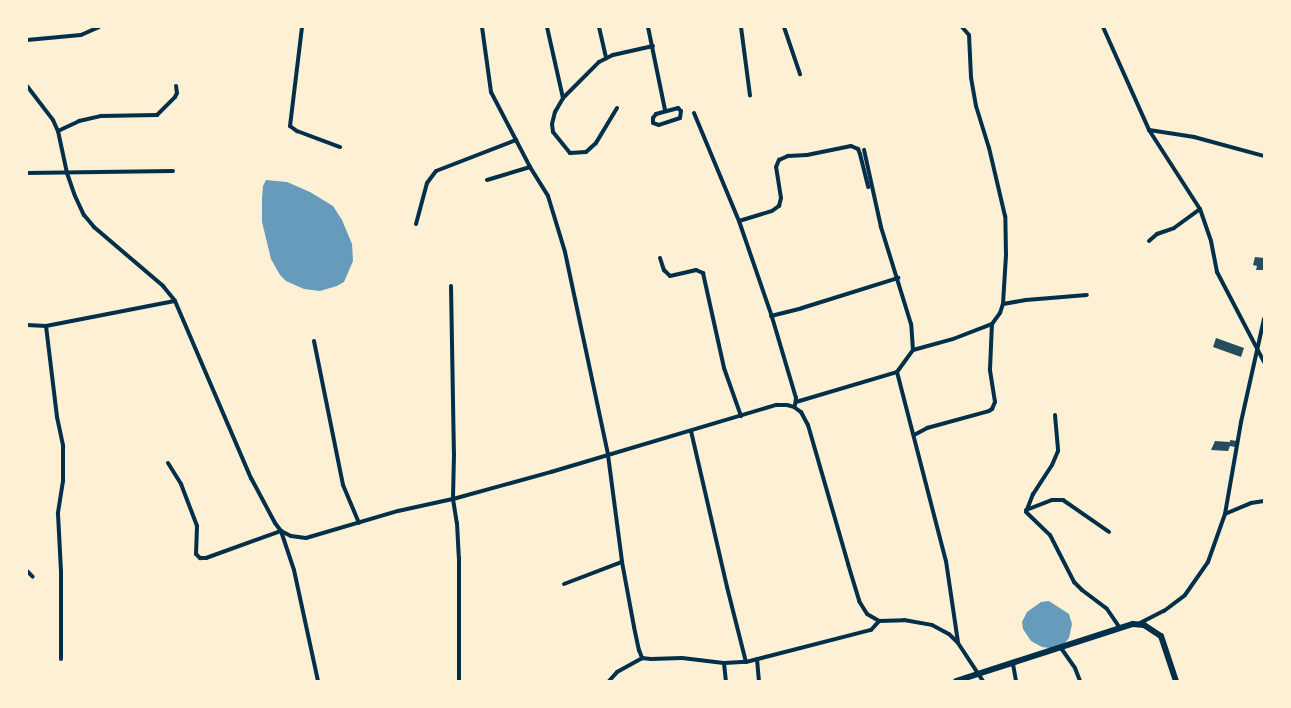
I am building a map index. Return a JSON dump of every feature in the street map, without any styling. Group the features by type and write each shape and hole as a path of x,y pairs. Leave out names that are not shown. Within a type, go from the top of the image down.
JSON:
{"main road":[{"path":"956,681 1013,664 1119,627 1138,624 1152,630 1164,640 1176,681"}],"street":[{"path":"27,40 81,35 99,27"},
{"path":"302,27 290,126 297,131 340,147"},
{"path":"482,27 491,92 530,167 548,196 565,252 608,455 622,562 634,627 642,658"},
{"path":"546,27 563,98"},
{"path":"599,27 606,58"},
{"path":"648,27 666,110"},
{"path":"741,27 750,95"},
{"path":"784,27 800,74"},
{"path":"168,463 181,484 197,526 196,554 200,558 206,558 281,531 291,536 306,538 398,511 453,499 691,431 776,405 795,405 897,372 913,350 954,339 992,324 1000,313 1003,304 1006,254 1005,216 989,148 976,106 971,77 968,35 962,27"},
{"path":"1103,27 1120,69 1149,130 1200,209 1211,241 1217,272 1264,362"},
{"path":"617,108 592,148 586,152 574,154 568,152 564,144 553,132 552,128 555,112 563,98 599,62 606,58 653,46"},
{"path":"27,86 53,120 58,131 67,173 74,196 84,215 94,227 163,286 175,301 251,478 275,523 281,531 294,570 318,681"},
{"path":"58,131 79,121 101,116 157,115 168,106 175,96 177,92 176,86"},
{"path":"678,108 681,111 681,116 680,118 659,125 654,124 652,121 654,116 666,110 678,108"},
{"path":"694,113 739,220 771,316 795,405 801,412 808,425 859,601 867,614 879,621 904,620 932,625 949,634 958,643 980,674 983,681"},
{"path":"1149,130 1194,137 1264,156"},
{"path":"416,224 427,183 436,171 516,140"},
{"path":"739,220 772,211 779,206 781,198 776,167 779,160 788,156 806,155 851,146 858,149 868,187"},
{"path":"864,150 881,227 911,324 913,350"},
{"path":"487,180 530,167"},
{"path":"27,173 172,171"},
{"path":"1148,241 1157,234 1174,228 1200,209"},
{"path":"660,258 664,270 670,276 696,270 703,273 724,368 741,416"},
{"path":"771,316 802,308 898,278"},
{"path":"451,286 454,454 453,499 457,523 459,558 459,681"},
{"path":"1003,304 1026,300 1087,295"},
{"path":"27,325 46,326 175,301"},
{"path":"1138,624 1164,611 1185,595 1208,562 1226,514 1241,422 1264,319"},
{"path":"914,435 927,428 992,409 995,402 990,369 992,324"},
{"path":"46,326 57,417 63,446 63,481 58,514 61,572 61,659"},
{"path":"314,341 343,485 359,523"},
{"path":"897,372 946,561 958,643"},
{"path":"1055,415 1058,451 1055,460 1033,494 1026,510 1028,516 1050,535 1074,582 1107,609 1119,627"},
{"path":"691,431 746,662"},
{"path":"1026,510 1052,500 1063,500 1108,532"},
{"path":"1226,514 1251,503 1264,501"},
{"path":"564,584 622,562"},
{"path":"27,570 33,577"},
{"path":"609,681 617,672 642,658 682,658 724,663 746,662 871,630 879,621"},
{"path":"1061,648 1075,668 1080,681"},
{"path":"757,659 759,681"},
{"path":"724,663 726,681"},
{"path":"1013,664 1016,681"}],"water":[{"path":"266,180 287,182 310,192 333,206 342,220 352,244 353,261 344,282 337,286 320,291 304,289 286,281 280,275 271,259 262,222 263,186"},
{"path":"1049,601 1069,614 1072,624 1069,638 1064,644 1050,648 1042,647 1031,641 1023,629 1022,622 1027,612 1041,602"}],"building":[{"path":"1255,257 1264,258 1264,270 1256,270 1257,266 1253,265"},
{"path":"1216,338 1244,348 1241,357 1213,347"},
{"path":"1230,440 1237,441 1235,447 1230,446 1228,451 1211,450 1215,441 1230,442"}]}
